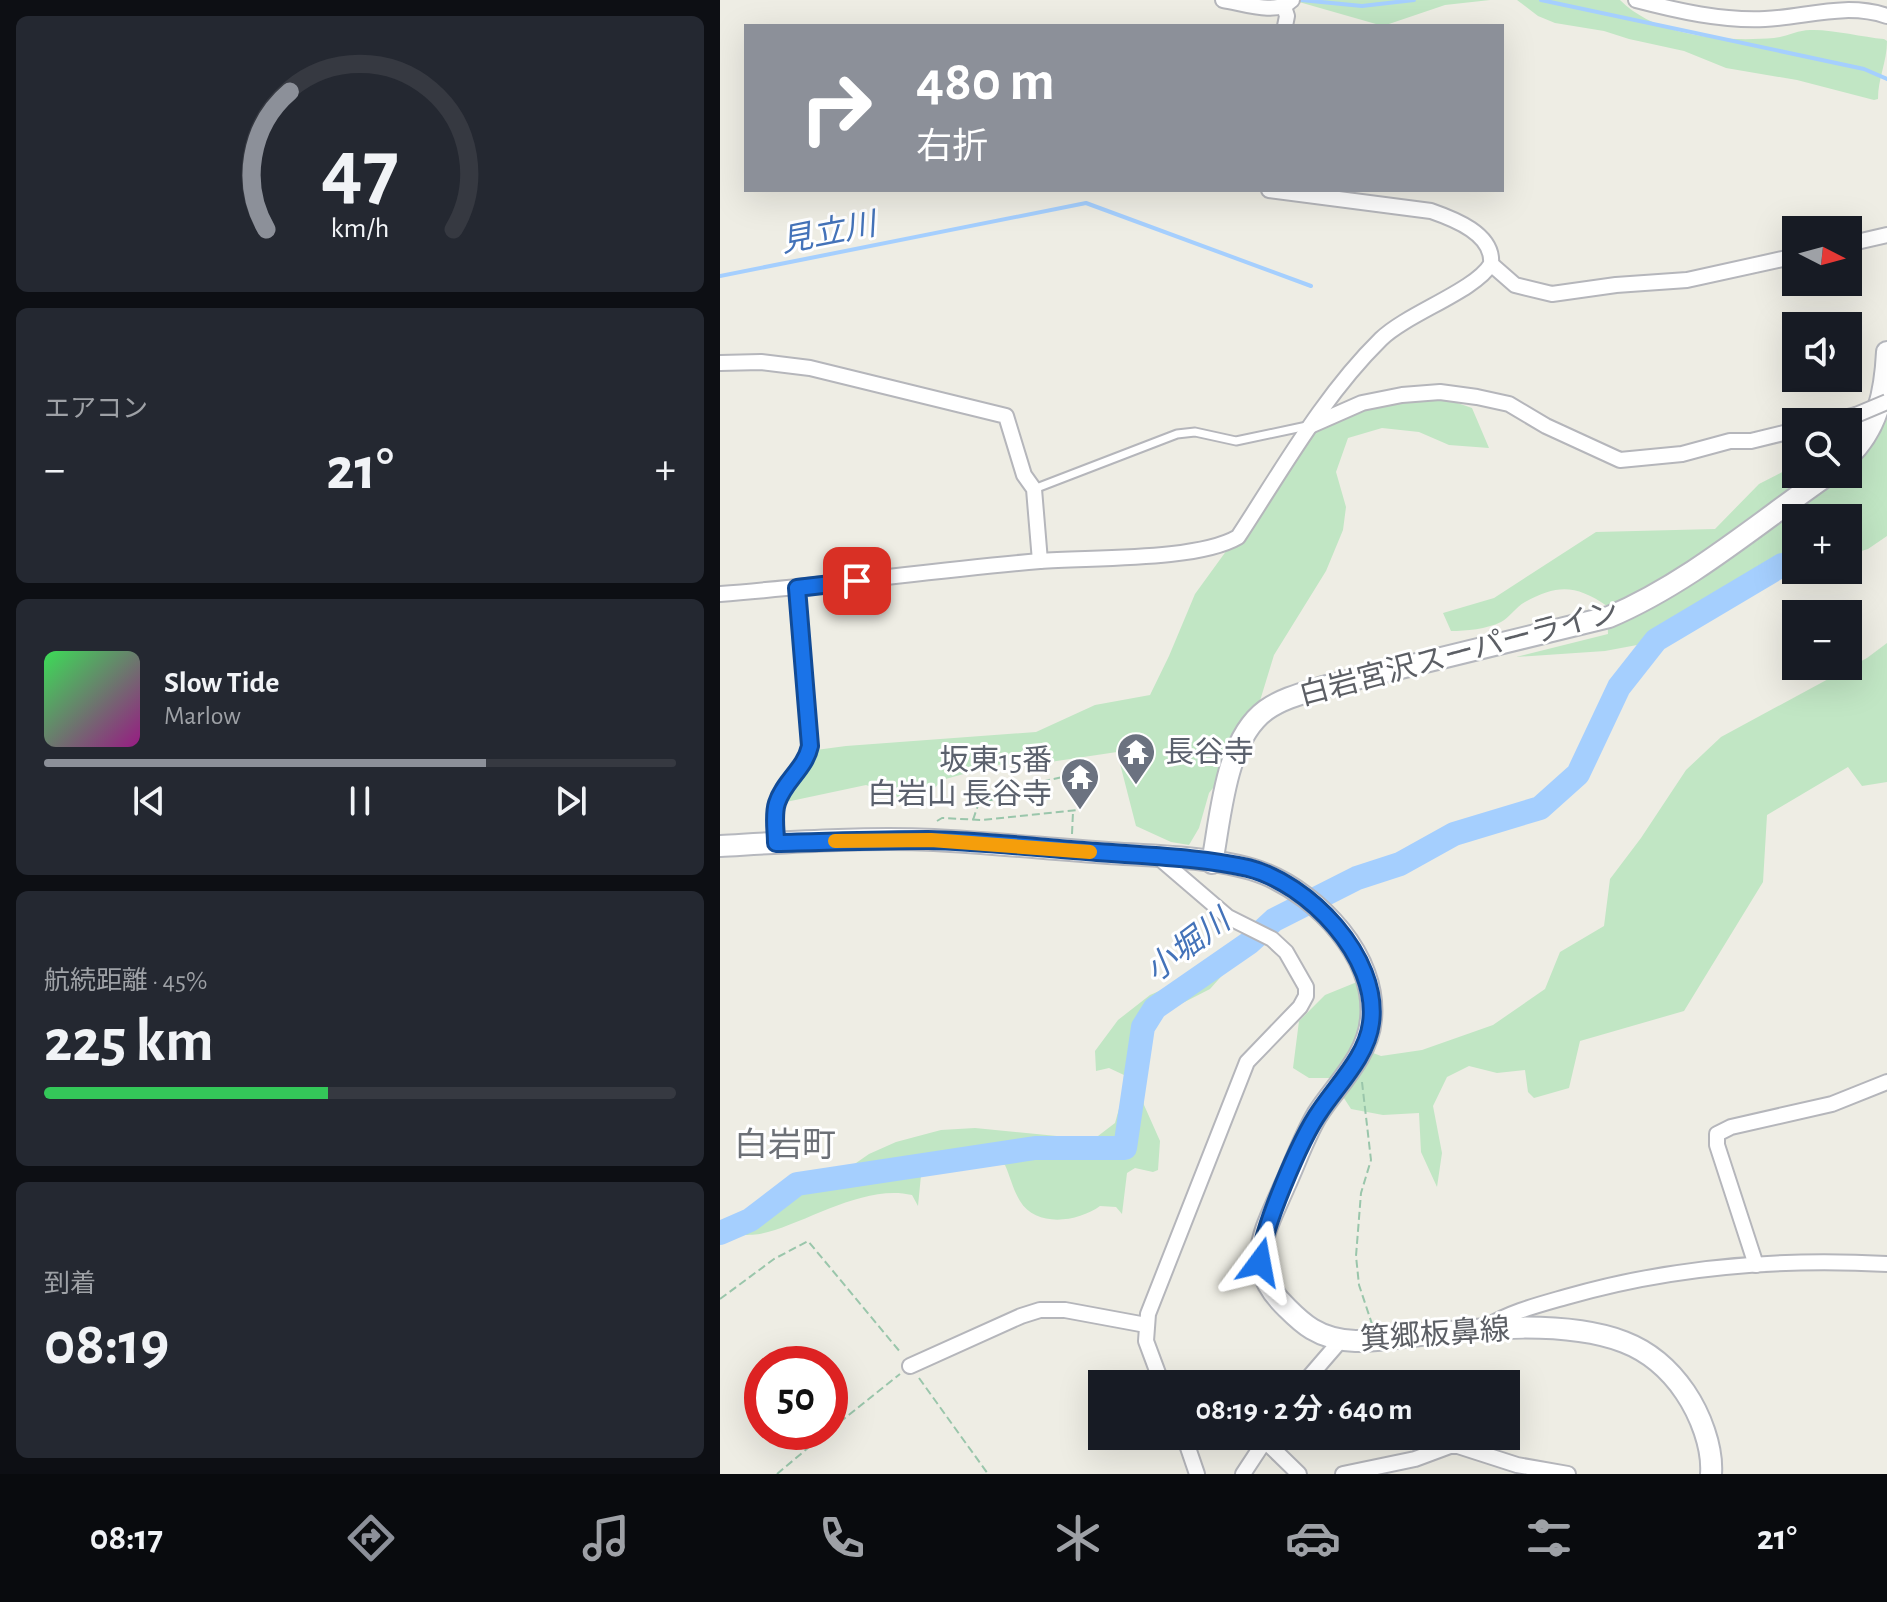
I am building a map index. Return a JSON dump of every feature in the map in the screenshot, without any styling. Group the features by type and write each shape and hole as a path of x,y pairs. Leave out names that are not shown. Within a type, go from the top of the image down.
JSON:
{"main road":[{"path":"1862,438 1876,418 1885,382 1887,352"},
{"name":"白岩宮沢スーパーライン","path":"1212,863 1231,764 1253,721 1267,709 1283,700 1323,687 1619,613 1686,575 1809,488"},
{"name":"箕郷板鼻線","path":"720,846 931,840 1158,857 1248,868 1300,893 1347,943 1367,979 1372,1000 1369,1032 1354,1063 1311,1127 1265,1231 1260,1252 1262,1273 1276,1297 1302,1322 1327,1337 1341,1340 1378,1340 1486,1327 1595,1335 1625,1343 1657,1361 1682,1388 1696,1412 1707,1442 1711,1474"}],"street":[{"path":"1223,0 1288,4 1285,24"},
{"path":"1636,0 1710,16 1745,19 1791,17 1840,8 1873,11 1887,16"},
{"path":"1283,192 1441,215 1468,227 1479,237 1489,248 1491,264 1515,285 1552,294 1687,280 1782,259"},
{"path":"1862,241 1887,235"},
{"path":"720,594 1040,561 1182,552 1228,543 1238,537 1328,400 1383,338 1480,277 1491,264"},
{"path":"720,363 761,362 810,368 1001,414 1008,419 1024,475 1034,489 1040,561"},
{"path":"1311,425 1362,403 1440,392 1509,404 1546,426 1620,460 1682,454 1730,441 1751,441 1782,433"},
{"path":"1862,412 1887,402"},
{"path":"776,843 778,799 807,759 810,746 797,588"},
{"path":"1156,1370 1149,1353 1146,1325 1209,1154 1247,1062 1300,1007 1306,996 1306,987 1286,952 1272,939 1228,917 1158,857"},
{"path":"1756,1265 1717,1145 1717,1134 1731,1127 1832,1104 1887,1082"},
{"path":"1486,1327 1520,1311 1619,1282 1756,1265 1819,1262 1887,1264"},
{"path":"910,1366 1040,1310 1065,1310 1146,1325"},
{"path":"1315,1370 1341,1340"},
{"path":"1343,1474 1415,1459 1458,1446 1517,1465 1568,1474"},
{"path":"1189,1450 1197,1474"},
{"path":"1243,1474 1259,1450"},
{"path":"1276,1450 1297,1473"}],"lane":[{"path":"1034,489 1177,434 1195,432 1236,441 1311,425"}],"path":[{"path":"973,820 978,805 1036,783 1084,772"},
{"path":"931,840 932,829 942,818 973,820 1078,810"},
{"path":"1070,850 1073,811"},
{"path":"1354,1063 1362,1081 1371,1160 1361,1193 1356,1256 1359,1285 1378,1340"},
{"path":"720,1299 774,1259 808,1241 827,1268 880,1325 988,1474"},
{"path":"848,1416 910,1366"},
{"path":"777,1474 806,1450"}],"green space":[{"path":"1292,0 1490,0 1445,5 1389,24 1376,24"},
{"path":"1517,0 1620,0 1653,22 1713,37 1774,38 1818,30 1884,39 1887,49 1878,99 1797,80 1726,68 1684,51 1604,31 1555,23 1538,16"},
{"path":"1440,397 1472,408 1489,448 1449,445 1419,432 1382,428 1348,438 1336,472 1346,507 1343,530 1326,571 1274,655 1259,704 1221,778 1209,793 1199,828 1189,845 1171,842 1136,826 1117,752 1050,762 996,765 942,780 930,793 914,803 866,785 786,802 813,761 816,750 1036,732 1095,705 1150,695 1195,594 1314,430 1360,410"},
{"path":"1887,420 1887,536 1868,549 1862,551 1862,504 1782,504 1782,556 1637,645 1605,651 1516,657 1608,634 1607,606 1586,594 1567,589 1537,596 1495,624 1451,631 1443,613 1494,598 1596,532 1715,529 1759,484 1782,472 1782,488 1862,488 1862,432"},
{"path":"1887,643 1887,782 1862,786 1848,767 1767,815 1763,882 1684,1011 1580,1041 1569,1088 1534,1098 1528,1092 1525,1070 1497,1073 1469,1066 1447,1077 1433,1106 1442,1153 1437,1187 1421,1152 1419,1113 1383,1115 1351,1109 1331,1078 1309,1078 1293,1068 1299,1021 1325,995 1357,982 1361,1015 1355,1046 1381,1056 1422,1050 1493,1025 1545,989 1560,952 1604,926 1610,879 1686,770 1721,737 1826,680 1862,680 1862,661"},
{"path":"1230,946 1237,948 1235,961 1210,989 1167,1011 1150,1029 1142,1090 1144,1105 1160,1141 1158,1170 1153,1172 1135,1168 1127,1173 1122,1214 1116,1207 1100,1206 1069,1219 1047,1219 1027,1210 1020,1201 1005,1165 922,1165 918,1206 912,1195 876,1194 785,1227 733,1237 720,1243 720,1228 767,1198 833,1179 869,1154 896,1142 941,1130 975,1128 1077,1138 1098,1136 1115,1123 1124,1075 1109,1068 1096,1071 1095,1051 1118,1020 1150,995"}],"waterway":[{"path":"1301,0 1362,6 1414,0"},
{"path":"1541,0 1864,69 1887,79"},
{"name":"見立川","path":"720,276 1086,203 1311,286"},
{"name":"小堀川","path":"720,1233 750,1220 797,1184 1035,1148 1125,1148 1143,1027 1155,1008 1249,943 1274,920 1357,878 1400,864 1454,834 1540,808 1578,774 1619,687 1656,640 1782,565"}],"slow traffic":[{"path":"835,841 931,840 1090,852"}],"place":[{"name":"長谷寺","path":"1136,786"},
{"name":"坂東15番 白岩山 長谷寺","path":"1080,811"}],"district":[{"name":"白岩町","path":"785,1144"}],"route":[{"path":"857,581 797,588 810,746 807,759 778,799 776,843 931,840 1158,857 1248,868 1300,893 1334,926 1355,955 1367,979 1372,1000 1369,1032 1361,1051 1311,1127 1265,1231 1260,1262"}]}
